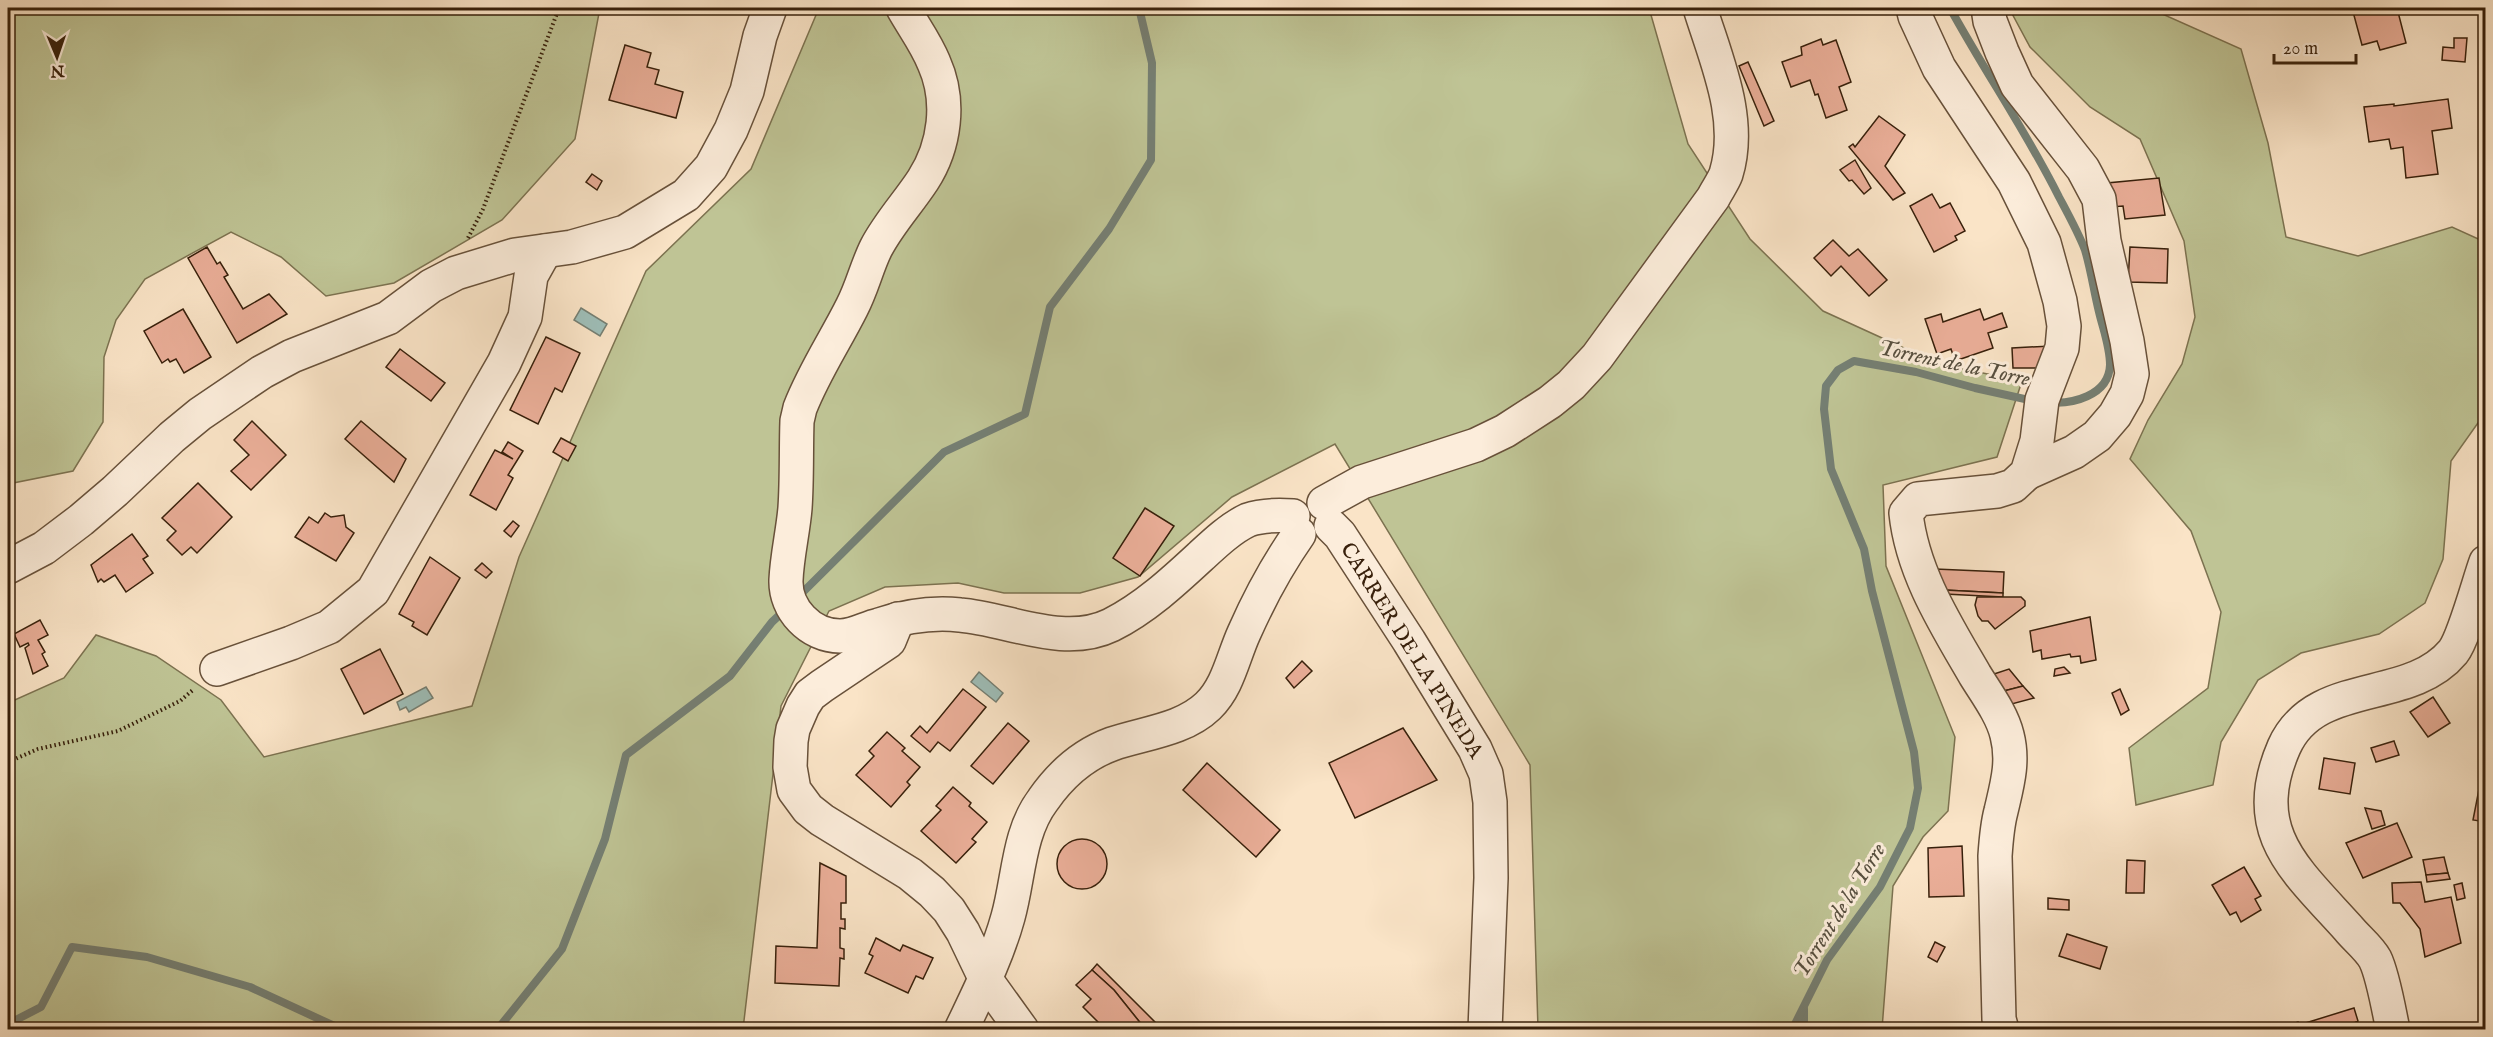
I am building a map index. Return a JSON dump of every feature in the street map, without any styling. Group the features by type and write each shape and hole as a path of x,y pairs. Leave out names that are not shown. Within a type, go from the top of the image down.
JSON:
{"street":[{"path":"8,567 44,548 81,520 171,437 262,372 292,356 388,318 431,286 449,276 515,255 572,247 625,232 686,195 711,167 731,130 747,91 760,36 770,8"},
{"path":"903,8 935,64 942,87 944,118 941,137 936,156 925,177 877,247 853,305 800,408 797,421 795,515 786,581 788,595 807,625 816,631 840,636 917,615 952,614 1059,633 1086,632 1108,626 1150,600 1212,545 1248,520 1261,517 1296,525 1311,539 1323,536 1327,514 1362,482 1476,445 1505,431 1557,397 1597,357 1707,207 1725,175 1732,134 1729,107 1700,8"},
{"path":"1913,8 1939,68 2014,182 2044,243 2060,301 2064,326 2062,348 2040,414 2032,459 2027,473"},
{"path":"1988,8 1994,31 2017,85 2083,169 2099,199 2104,241 2127,341 2132,374 2127,394 2115,415 2097,436 2074,452 2027,473 2013,486 1997,491 1918,499 1906,513 1908,533 1929,591 1942,619 1999,715 2007,734 2011,768 1997,832 1995,856 1999,1019 2002,1029"},
{"path":"217,669 329,627 374,591 504,363 525,317 531,276 545,250"},
{"name":"CARRER DE LA PINEDA","path":"1327,514 1409,641 1475,749 1486,774 1490,802 1491,878 1485,1029"},
{"path":"961,1029 998,951 1009,914 1023,845 1041,802 1073,765 1089,754 1111,744 1190,720 1209,705 1222,687 1238,647 1296,525"},
{"path":"2393,1029 2375,959 2284,854 2274,831 2271,810 2276,766 2286,743 2300,722 2317,709 2345,698 2420,676 2438,666 2454,650 2486,562"},
{"path":"898,619 889,641 810,695 797,717 791,741 791,779 800,801 815,815 910,874 932,891 949,910 963,932 986,980 1022,1029"}],"path":[{"path":"449,276 483,209 559,8"},
{"path":"8,762 38,749 118,731 180,701 217,669"}],"green space":[{"path":"8,8 600,8 575,139 502,220 394,283 326,296 281,257 231,232 145,279 116,320 104,357 103,422 73,471 8,484"},
{"path":"819,8 1649,8 1688,144 1750,239 1823,311 1939,364 2022,381 1997,457 1883,485 1886,566 1955,737 1948,811 1923,837 1893,886 1882,1029 1538,1029 1530,765 1335,444 1232,497 1138,577 1080,593 1004,593 958,583 885,587 829,611 781,706 743,1029 8,1029 8,703 64,678 96,635 156,656 221,700 264,757 472,706 519,557 646,271 751,169"},
{"path":"2009,8 2149,8 2241,49 2268,143 2286,237 2358,256 2452,227 2485,242 2485,413 2451,461 2443,559 2425,603 2379,634 2301,653 2258,680 2221,742 2213,785 2136,805 2129,748 2208,688 2221,612 2191,531 2130,459 2148,420 2182,364 2195,317 2184,241 2140,139 2090,107 2030,47"}],"water":[{"path":"581,308 607,324 600,336 574,320"},
{"path":"979,672 1003,693 996,702 971,682"},
{"path":"426,687 433,698 409,712 406,707 400,710 397,702"}],"building":[{"path":"2352,8 2397,8 2406,43 2380,50 2377,41 2362,45"},
{"path":"2454,38 2467,38 2465,62 2442,60 2443,47 2454,48"},
{"path":"1821,39 1823,45 1836,40 1851,82 1839,87 1847,110 1826,118 1818,94 1815,95 1810,80 1791,87 1782,62 1802,55 1801,47"},
{"path":"625,45 651,53 647,67 659,70 655,84 683,92 676,118 609,100"},
{"path":"1748,62 1774,121 1764,126 1739,66"},
{"path":"2448,99 2452,128 2432,131 2438,174 2406,178 2403,147 2391,149 2389,139 2369,142 2364,107 2394,104 2394,106"},
{"path":"1879,116 1905,135 1885,166 1905,193 1893,200 1849,147 1853,144 1855,147"},
{"path":"1855,160 1871,188 1864,194 1840,170"},
{"path":"592,174 602,181 597,190 586,182"},
{"path":"2159,178 2165,215 2125,219 2123,206 2111,207 2107,183"},
{"path":"1932,194 1940,208 1950,203 1965,231 1955,236 1957,240 1934,252 1910,206"},
{"path":"1833,240 1849,256 1858,249 1887,280 1869,296 1841,266 1831,276 1814,258"},
{"path":"207,247 217,264 220,262 228,275 224,277 243,309 269,294 287,314 237,343 188,258"},
{"path":"2130,247 2168,249 2167,283 2128,282"},
{"path":"183,309 211,357 184,373 176,359 170,362 168,359 162,363 144,331"},
{"path":"1980,309 1984,320 2002,313 2007,327 1988,333 1993,348 1955,361 1951,349 1937,354 1925,319 1941,314 1943,322"},
{"path":"546,337 580,353 562,392 555,388 538,424 510,410"},
{"path":"2051,346 2040,368 2013,368 2012,348"},
{"path":"400,349 445,383 431,401 386,367"},
{"path":"252,421 286,455 251,490 231,471 249,455 234,440"},
{"path":"361,421 406,459 394,482 345,439"},
{"path":"561,438 576,446 568,461 553,452"},
{"path":"508,442 523,451 508,475 513,478 496,510 470,495 495,450 513,459 502,452"},
{"path":"198,483 232,517 197,553 191,547 182,555 167,540 176,531 162,518"},
{"path":"1145,508 1174,526 1140,576 1113,558"},
{"path":"325,513 331,517 344,515 346,527 354,533 336,561 295,537 309,517 318,523"},
{"path":"513,521 519,526 511,537 504,531"},
{"path":"132,534 148,556 143,559 153,573 126,592 115,575 104,582 101,579 98,582 91,565"},
{"path":"430,557 460,578 427,635 412,626 414,622 399,614"},
{"path":"482,563 492,572 486,578 475,570"},
{"path":"1935,569 2004,572 2003,593 1944,590"},
{"path":"1944,590 2003,593 2003,597 1945,594"},
{"path":"1977,597 2021,597 2025,601 2025,606 1995,629 1988,621 1982,621 1978,616 1975,605"},
{"path":"2090,617 2096,660 2081,663 2080,656 2071,657 2070,654 2042,659 2041,650 2033,652 2030,631"},
{"path":"40,620 48,635 38,640 45,652 42,654 48,666 33,674 25,648 29,645 28,643 20,647 14,634"},
{"path":"380,649 403,694 364,714 341,669"},
{"path":"1302,661 1312,671 1294,688 1286,678"},
{"path":"2064,667 2070,673 2054,676 2055,669"},
{"path":"2009,669 2023,686 2000,692 1991,675"},
{"path":"2023,686 2034,698 2008,705 2000,692"},
{"path":"963,689 986,707 950,751 938,742 930,752 911,736 920,726 927,733"},
{"path":"2120,689 2129,710 2121,715 2112,693"},
{"path":"2433,697 2450,723 2428,737 2410,712"},
{"path":"1008,723 1029,741 993,784 971,766"},
{"path":"1403,728 1437,780 1355,818 1329,763"},
{"path":"887,732 905,748 902,751 920,767 907,782 910,785 891,807 856,775 874,756 869,751"},
{"path":"2394,741 2399,755 2376,762 2371,748"},
{"path":"2324,758 2355,763 2350,794 2319,789"},
{"path":"1207,763 1280,830 1256,857 1183,790"},
{"path":"2480,784 2486,785 2486,822 2473,820"},
{"path":"953,787 987,822 972,839 976,842 956,863 921,831 941,810 936,806"},
{"path":"2365,808 2381,811 2385,825 2372,829"},
{"path":"2397,823 2412,857 2363,878 2346,843"},
{"path":"1082,839 1091,841 1102,850 1107,864 1105,873 1096,884 1082,889 1073,887 1062,878 1057,864 1059,855 1068,844"},
{"path":"1962,846 1964,896 1929,897 1928,848"},
{"path":"2444,857 2448,873 2426,875 2423,860"},
{"path":"2127,860 2145,861 2144,893 2126,893"},
{"path":"820,863 846,876 846,903 841,903 841,919 845,919 845,929 840,928 840,948 844,949 844,959 840,958 839,986 775,983 776,946 817,948"},
{"path":"2244,867 2261,896 2255,899 2261,910 2241,922 2236,912 2230,915 2212,885"},
{"path":"2448,873 2450,879 2427,882 2426,875"},
{"path":"2421,882 2425,902 2451,897 2461,943 2425,957 2420,929 2400,903 2393,903 2392,883"},
{"path":"2462,883 2465,898 2457,900 2454,885"},
{"path":"2048,898 2069,900 2069,910 2048,909"},
{"path":"2067,934 2107,947 2100,969 2059,956"},
{"path":"876,938 900,951 903,945 933,958 923,979 916,976 908,993 865,973 873,956 869,954"},
{"path":"1935,942 1945,947 1937,962 1928,957"},
{"path":"1097,964 1163,1030 1146,1030 1114,990 1092,970"},
{"path":"1092,970 1114,990 1146,1030 1102,1030 1104,1028 1083,1007 1091,999 1076,985"},
{"path":"2354,1008 2358,1021 2354,1023 2356,1030 2287,1030 2287,1026 2298,1022 2299,1025"}],"waterway":[{"path":"796,599 944,452 1025,414 1050,307 1109,229 1151,160 1152,63 1139,8"},
{"name":"Torrent de la Torre","path":"1950,8 2046,173 2076,230 2087,258 2109,352 2108,376 2096,391 2087,396 2067,402 2047,402"},
{"name":"Torrent de la Torre","path":"1792,1030 1827,960 1880,887 1910,828 1918,788 1914,752 1872,591 1864,549 1831,469 1824,409 1826,386 1838,370 1854,361 1916,372 2034,401"},
{"path":"497,1030 562,949 605,839 626,755 730,676 772,622 787,608"},
{"path":"8,1024 41,1007 72,947 147,957 250,987 343,1030"},
{"path":"1804,1009 1804,1030"}]}
